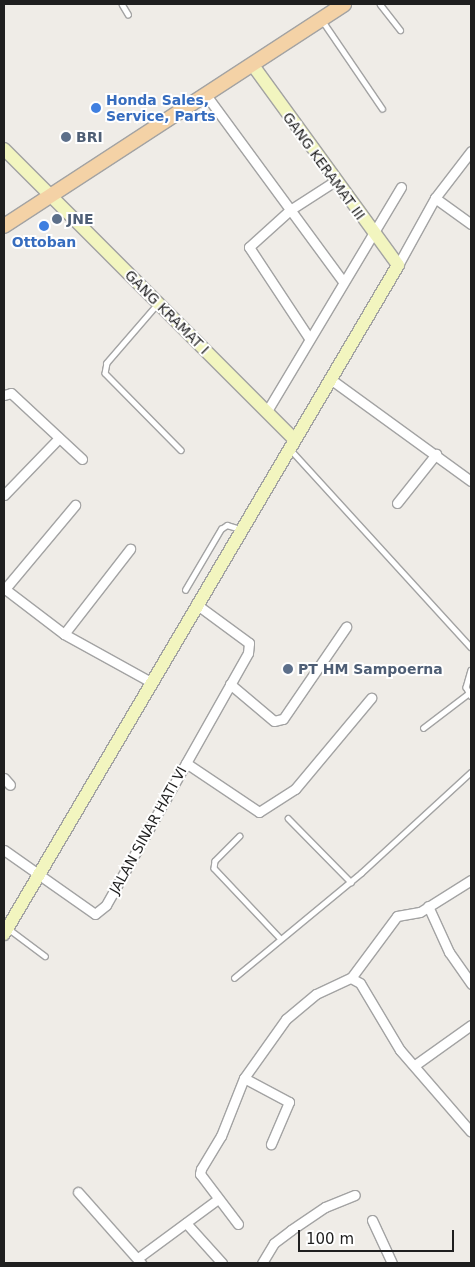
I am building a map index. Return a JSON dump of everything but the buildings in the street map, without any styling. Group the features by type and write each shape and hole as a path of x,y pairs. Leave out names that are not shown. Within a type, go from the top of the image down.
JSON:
{"main road":[{"path":"4,226 321,19 335,6"}],"street":[{"name":"GANG KERAMAT III","path":"252,64 371,232 398,265"},
{"path":"206,95 342,280"},
{"name":"GANG KRAMAT I","path":"4,149 267,411 283,428 292,443"},
{"path":"6,931 240,529 398,265 435,198 471,151"},
{"path":"309,338 249,250 290,210 335,181"},
{"path":"267,411 342,280 401,187"},
{"path":"435,198 471,224"},
{"path":"329,378 471,481"},
{"path":"6,393 82,459"},
{"path":"4,494 59,438"},
{"path":"398,503 436,454"},
{"path":"75,505 4,589 64,634 151,682"},
{"path":"64,634 130,549"},
{"name":"JALAN SINAR HATI VI","path":"41,873 95,914 106,905 248,653 249,643 196,604"},
{"path":"230,684 274,721 283,719 346,627"},
{"path":"186,763 250,810 266,809 296,789 371,698"},
{"path":"4,850 41,873"},
{"path":"238,1224 218,1199 201,1169 221,1136 244,1078 286,1019 316,994 350,978 398,916 428,906 471,880"},
{"path":"428,906 449,952 471,984"},
{"path":"350,978 360,983 415,1065 471,1132"},
{"path":"415,1065 471,1025"},
{"path":"244,1078 289,1102 271,1144"},
{"path":"78,1192 139,1261 218,1199"},
{"path":"262,1263 274,1242 325,1207 355,1195"},
{"path":"372,1220 392,1263"},
{"path":"186,1223 222,1263"}],"lane":[{"path":"122,4 128,14"},
{"path":"380,4 400,30"},
{"path":"321,19 382,108"},
{"path":"158,304 107,363 105,373 181,450"},
{"path":"292,443 471,647"},
{"path":"185,590 221,529 227,525 240,529"},
{"path":"423,728 470,695 471,670"},
{"path":"234,978 280,938 351,882 471,772"},
{"path":"288,818 351,882"},
{"path":"240,836 214,868 280,938"},
{"path":"6,931 45,956"}],"place":[{"name":"Honda Sales, Service, Parts","path":"96,108"},
{"name":"BRI","path":"66,137"},
{"name":"JNE","path":"57,219"},
{"name":"Ottoban","path":"44,226"},
{"name":"PT HM Sampoerna","path":"288,669"}]}
